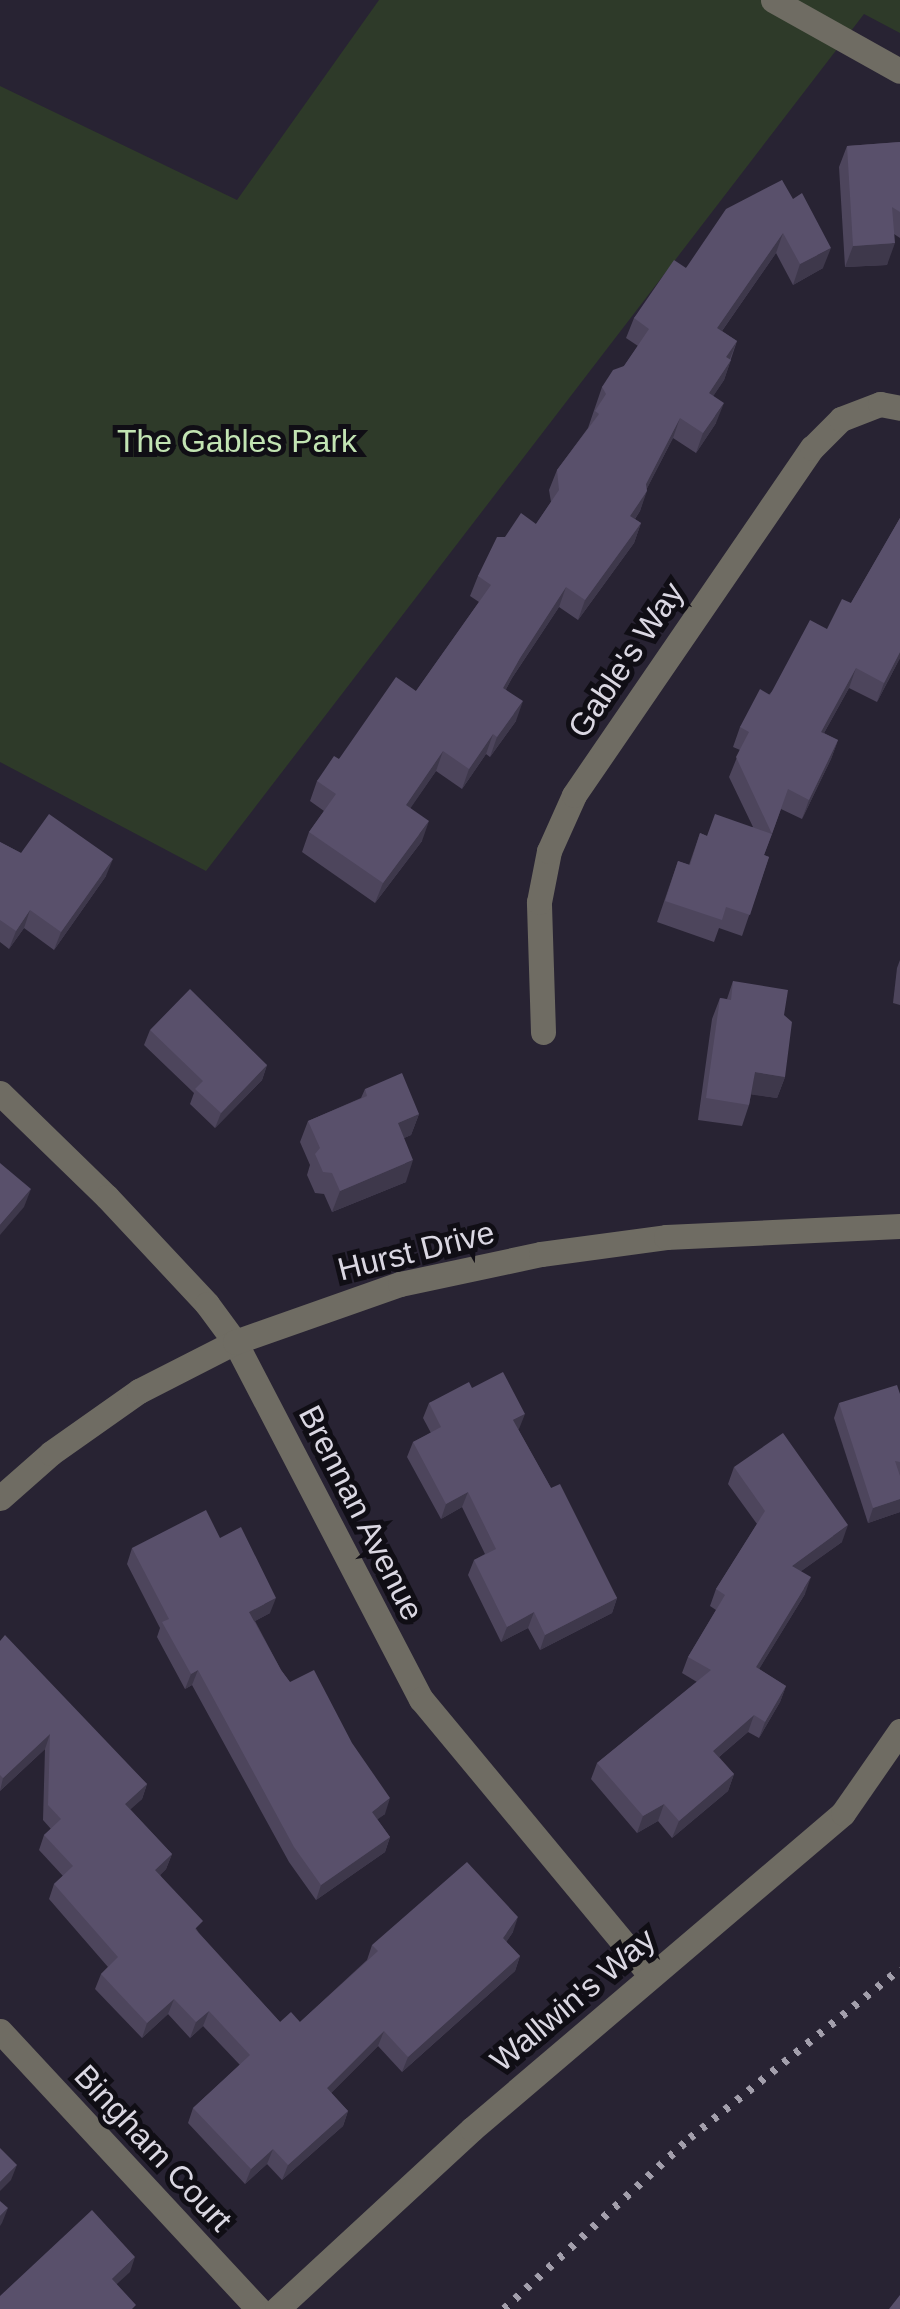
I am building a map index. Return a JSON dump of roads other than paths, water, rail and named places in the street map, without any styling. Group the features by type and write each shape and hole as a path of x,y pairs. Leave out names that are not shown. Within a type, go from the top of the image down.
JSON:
{"street":[{"path":"772,0 900,71"},
{"name":"Gable's Way","path":"543,1032 539,902 549,851 574,795 812,448 841,419 880,404 900,408"},
{"name":"Brennan Avenue","path":"0,1092 119,1210 207,1304 236,1342 421,1699 651,1976"},
{"name":"Hurst Drive","path":"0,1498 113,1407 236,1342 400,1284 541,1254 666,1236 900,1226"},
{"name":"Wallwin's Way","path":"277,2309 472,2129 843,1813 900,1731"},
{"name":"Bingham Court","path":"0,2031 258,2309"}],"railway":[{"path":"504,2309 690,2138 900,1969"}],"park label":[{"name":"The Gables Park","path":"237,441"}]}
